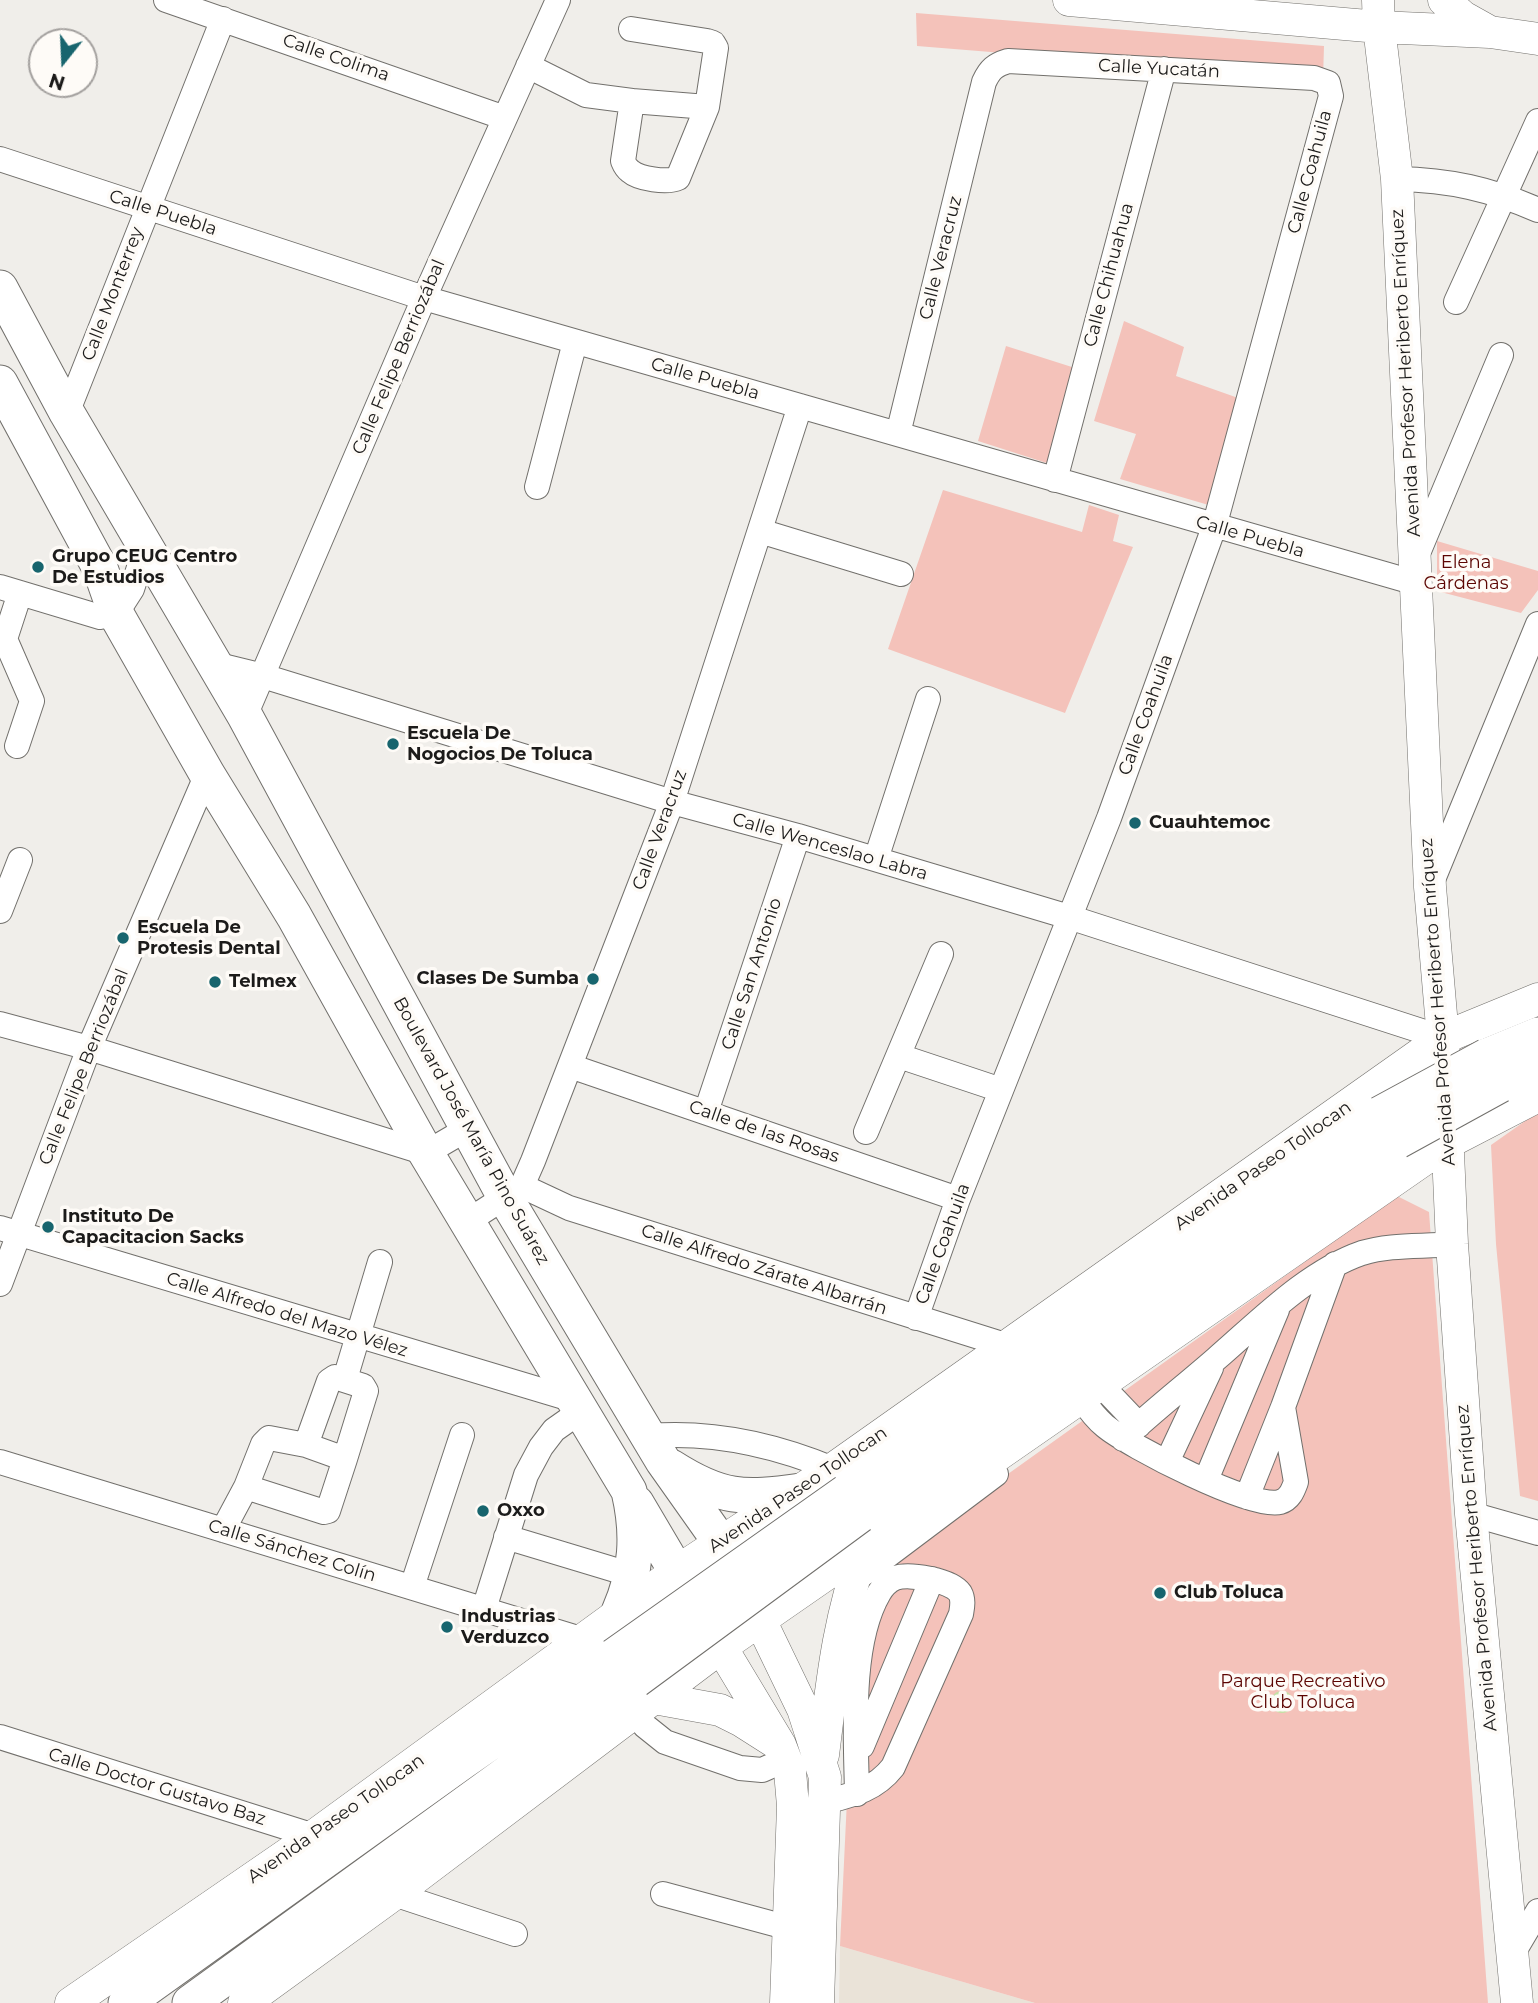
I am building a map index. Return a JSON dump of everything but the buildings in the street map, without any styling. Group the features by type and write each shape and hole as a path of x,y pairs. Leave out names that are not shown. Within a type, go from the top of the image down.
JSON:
{"highway":[{"name":"Boulevard José María Pino Suárez","path":"0,288 67,413 245,716 467,1129 514,1193 656,1448 721,1544 760,1620"},
{"path":"0,383 100,568 116,614 207,775 293,916 426,1153 721,1647"},
{"name":"Avenida Paseo Tollocan","path":"190,2003 636,1691 846,1492 1389,1128 1494,1071 1538,1035"},
{"name":"Avenida Paseo Tollocan","path":"1494,1071 1538,1070"},
{"path":"656,1448 699,1484 731,1495 789,1499"},
{"path":"613,1616 632,1575 636,1534 629,1491"},
{"name":"Avenida Paseo Tollocan","path":"126,2003 461,1762 636,1691"}],"main road":[{"path":"1069,0 1293,18 1378,13 1538,39"},
{"path":"1293,18 1325,0"},
{"path":"1444,0 1463,17 1490,32"},
{"name":"Avenida Profesor Heriberto Enríquez","path":"1378,13 1397,179 1430,887 1443,1038 1452,1244 1471,1514 1517,2003"},
{"name":"Avenida Paseo Tollocan","path":"71,2003 314,1836 676,1572 789,1499 846,1492 1008,1346 1443,1038 1538,999"},
{"name":"Avenida Paseo Tollocan","path":"244,2003 394,1894 636,1691 721,1647 760,1620 842,1576 864,1549 1089,1396 1449,1142 1538,1096"},
{"path":"789,1499 771,1528 781,1553 804,1569 822,1570 842,1576 824,1781"},
{"path":"613,1616 618,1621 639,1629 660,1654 659,1675 636,1691"},
{"name":"Boulevard José María Pino Suárez","path":"760,1620 803,1709 824,1781 818,2003"},
{"path":"721,1647 784,1752 793,1806 786,2003"},
{"path":"636,1691 720,1710 743,1721 784,1752"}],"street":[{"name":"Calle Colima","path":"166,0 505,118"},
{"name":"Calle Felipe Berriozábal","path":"245,716 424,298 558,0"},
{"name":"Calle Monterrey","path":"67,413 223,19"},
{"path":"631,29 713,43 716,48 707,107 678,178 671,181 633,174 626,169 623,161 632,101"},
{"name":"Calle Yucatán","path":"984,82 989,71 997,64 1008,61 1314,78 1328,83 1331,96"},
{"path":"528,66 586,95 707,107"},
{"name":"Calle Chihuahua","path":"1055,481 1164,69"},
{"name":"Calle Veracruz","path":"898,434 984,82"},
{"name":"Calle Coahuila","path":"916,1318 958,1199 1109,818 1214,527 1331,96"},
{"path":"1456,302 1538,121"},
{"name":"Calle Puebla","path":"0,159 424,298 1214,527 1415,572"},
{"path":"1397,179 1433,180 1470,186 1505,196 1538,210"},
{"path":"537,487 575,342"},
{"path":"1415,572 1502,355"},
{"name":"Calle Veracruz","path":"514,1193 570,1066 672,802 800,406"},
{"path":"760,531 901,574"},
{"path":"17,746 32,701 5,639 10,590 100,617 116,614 132,589 146,546"},
{"path":"1430,887 1538,624"},
{"name":"Calle Wenceslao Labra","path":"214,664 263,676 672,802 798,836 1069,917 1443,1038"},
{"path":"876,859 928,699"},
{"name":"Calle Felipe Berriozábal","path":"0,1284 10,1232 207,775"},
{"name":"Calle San Antonio","path":"706,1112 798,836"},
{"path":"0,911 20,860"},
{"path":"866,1132 941,954"},
{"path":"0,1024 89,1048 426,1153 467,1129"},
{"path":"899,1056 1001,1090"},
{"name":"Calle de las Rosas","path":"570,1066 958,1199"},
{"path":"468,1221 514,1193"},
{"name":"Calle Alfredo Zárate Albarrán","path":"514,1193 1008,1346"},
{"name":"Calle Alfredo del Mazo Vélez","path":"10,1232 358,1336 578,1406"},
{"path":"1131,1432 1280,1303 1335,1265 1364,1253 1393,1247 1419,1248 1452,1244"},
{"path":"345,1379 380,1262"},
{"path":"1247,1497 1335,1265"},
{"path":"1206,1480 1280,1303"},
{"path":"1167,1462 1215,1360"},
{"path":"246,1487 328,1511 366,1391 363,1387 345,1379 331,1378 306,1445"},
{"path":"842,1576 1089,1396 1167,1462 1247,1497 1271,1504 1284,1501 1296,1482 1296,1473 1283,1407"},
{"path":"484,1609 526,1475 541,1447 578,1406"},
{"path":"656,1448 681,1433 720,1437 808,1458 846,1492"},
{"path":"412,1587 462,1435"},
{"path":"223,1530 246,1487 263,1444 269,1438 306,1445 345,1459"},
{"name":"Calle Sánchez Colín","path":"0,1462 583,1640"},
{"path":"1471,1514 1538,1533"},
{"path":"506,1537 632,1575"},
{"path":"824,1781 857,1794 874,1787 893,1767 961,1615 963,1603 960,1594 951,1586 932,1579 907,1576 893,1579 886,1584 873,1606 861,1648 857,1677 857,1794"},
{"path":"824,1781 856,1760 932,1579"},
{"path":"636,1691 645,1726 665,1742 740,1768 762,1770 784,1752"},
{"name":"Calle Doctor Gustavo Baz","path":"0,1737 314,1836"},
{"path":"394,1894 515,1934"},
{"path":"663,1894 789,1928"},
{"path":"1512,1955 1538,1911"}],"shaded area":[{"path":"1282,1691 1290,1694 1293,1702 1290,1710 1282,1713 1274,1710 1271,1702 1274,1694"},
{"path":"840,1946 1035,2003 839,2003"}],"green space":[{"path":"916,13 1324,46 1323,79 917,46"},
{"path":"1124,321 1184,347 1176,376 1241,399 1212,506 1120,479 1136,434 1094,421"},
{"path":"1006,346 1075,368 1053,465 978,441"},
{"path":"943,490 1082,532 1089,505 1119,515 1113,541 1133,547 1065,713 888,649"},
{"name":"Elena Cárdenas","path":"1437,541 1538,571 1538,590 1521,613 1437,591"},
{"path":"1538,1112 1538,1501 1520,1496 1496,1244 1491,1145"},
{"name":"Club Toluca","path":"1397,1196 1429,1212 1488,2003 1035,2003 840,1946 856,1611 868,1574"}],"place":[{"name":"Grupo CEUG Centro De Estudios","path":"38,567"},
{"name":"Escuela De Nogocios De Toluca","path":"393,744"},
{"name":"Cuauhtemoc","path":"1135,823"},
{"name":"Escuela De Protesis Dental","path":"123,938"},
{"name":"Clases De Sumba","path":"593,979"},
{"name":"Telmex","path":"215,982"},
{"name":"Instituto De Capacitacion Sacks","path":"48,1227"},
{"name":"Oxxo","path":"483,1511"},
{"name":"Club Toluca","path":"1160,1593"},
{"name":"Industrias Verduzco","path":"447,1627"}],"park label":[{"name":"Parque Recreativo Club Toluca","path":"1303,1692"}]}
